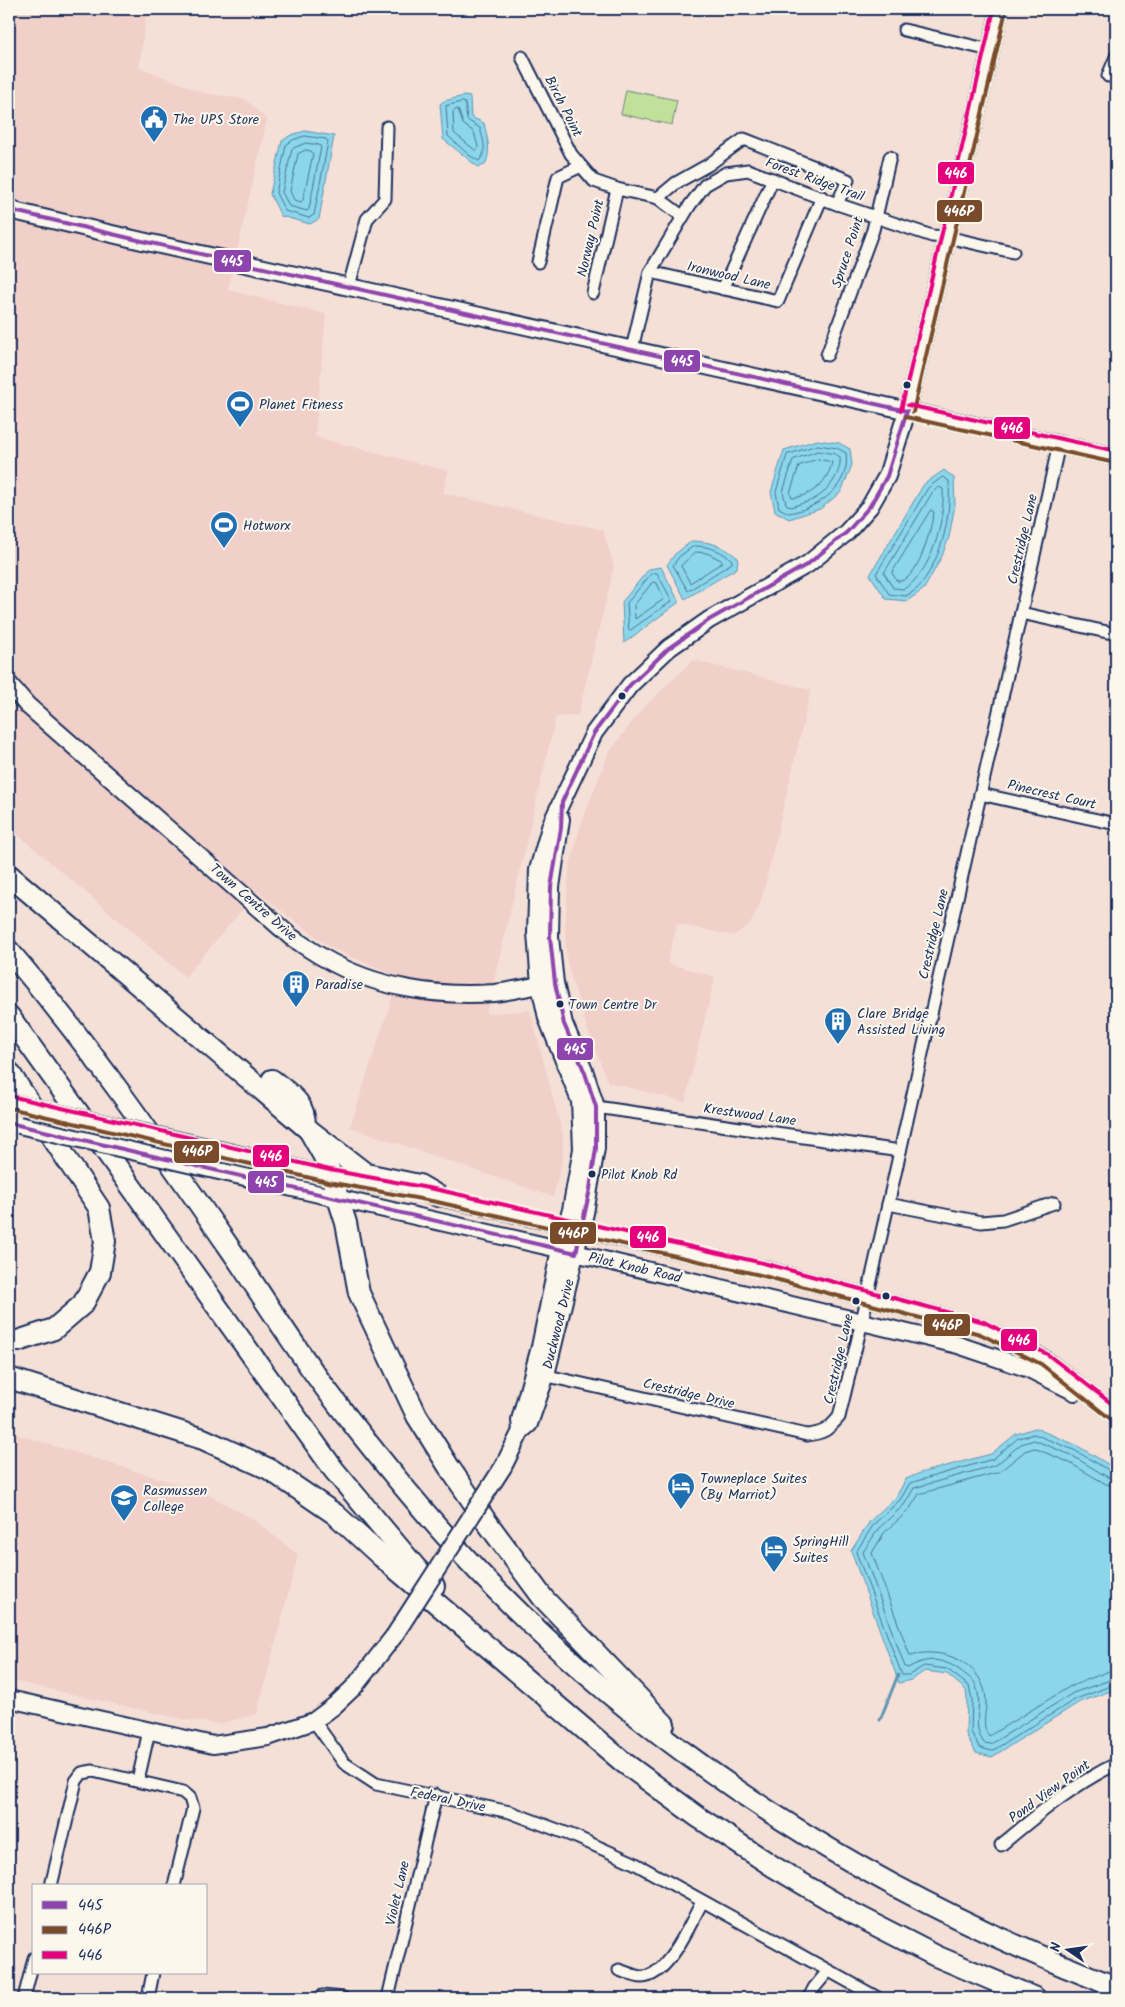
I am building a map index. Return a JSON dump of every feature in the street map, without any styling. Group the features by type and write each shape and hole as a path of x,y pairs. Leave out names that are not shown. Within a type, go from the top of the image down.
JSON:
{"highway":[{"path":"9,860 297,1101 305,1114 307,1128 326,1160 329,1176 346,1223 359,1293 417,1416 449,1467 543,1598 711,1772"},
{"path":"9,876 307,1128 366,1174 419,1185 438,1196"},
{"path":"9,951 44,992 158,1145 330,1394 420,1508 479,1572 563,1653 633,1713 711,1772 800,1832 900,1890 1005,1942 1116,1987"},
{"path":"9,1016 334,1470 416,1568 521,1674"},
{"path":"9,1072 99,1208 105,1241 100,1272 82,1304 54,1329 18,1341 9,1341"},
{"path":"9,1378 203,1439 269,1469 335,1514 382,1557 623,1762 698,1817 774,1867 854,1914 936,1956 1035,1998"}],"street":[{"name":"Duckwood Drive","path":"314,1721 354,1687 394,1636 503,1467 521,1430 529,1424 543,1374 568,1251 596,1148 596,1107 585,1073 548,984 536,933 538,870 551,824 594,733 630,685 662,654 709,620 808,564 847,532 870,506 887,476 908,411 1000,9"},
{"path":"904,30 990,50"},
{"name":"Birch Point","path":"522,57 571,154 594,181 617,190 658,198 682,216"},
{"path":"1108,76 1116,58"},
{"path":"349,286 367,219 384,199 387,128"},
{"path":"658,198 676,183 708,165 744,139 848,180 837,204"},
{"name":"Spruce Point","path":"826,355 873,230 890,157"},
{"path":"538,262 558,177 581,166"},
{"name":"Forest Ridge Trail","path":"632,349 650,272 682,216 705,185 726,173 748,170 837,204 932,236 947,237 1013,252"},
{"path":"723,289 773,178"},
{"name":"Norway Point","path":"593,293 617,190"},
{"name":"Ironwood Lane","path":"650,272 778,301 822,197"},
{"path":"12,210 1116,457"},
{"name":"Crestridge Lane","path":"830,1428 839,1417 843,1405 1059,444"},
{"path":"1021,613 1116,634"},
{"name":"Town Centre Drive","path":"9,684 27,705 291,937 324,959 361,976 407,989 451,994 496,993 548,984"},
{"name":"Pinecrest Court","path":"980,794 1116,824"},
{"name":"Duckwood Drive","path":"548,984 546,1018 563,1055 581,1108 582,1149 574,1226"},
{"name":"Pilot Knob Road","path":"9,1102 329,1176 438,1196 762,1269 982,1328 1044,1359 1111,1411"},
{"name":"Krestwood Lane","path":"596,1107 900,1151"},
{"name":"Pilot Knob Road","path":"14,1124 568,1251 958,1344 1029,1369 1111,1411"},
{"path":"888,1204 981,1222 1003,1220 1054,1204"},
{"name":"Duckwood Drive","path":"521,1430 520,1420 568,1251"},
{"name":"Crestridge Drive","path":"543,1374 807,1435 820,1434 830,1428"},
{"path":"9,1699 213,1745 268,1737 314,1721"},
{"name":"Federal Drive","path":"314,1721 344,1763 376,1784 510,1812 576,1837 634,1863 878,1998"},
{"path":"138,1780 149,1731"},
{"name":"Pond View Point","path":"1001,1845 1034,1817 1086,1780 1116,1764"},
{"path":"51,1884 76,1781 82,1773 93,1770 183,1792 190,1798 193,1808 174,1884"},
{"name":"Violet Lane","path":"388,1998 436,1796"},
{"path":"619,1970 643,1977 658,1972 669,1961 702,1902"},
{"path":"24,1998 32,1966"},
{"path":"809,1998 828,1970"},
{"path":"148,1998 153,1974"},
{"path":"319,1998 322,1996 342,1998"}],"shaded area":[{"path":"9,9 147,9 139,67 204,93 245,99 267,120 228,290 326,314 315,437 448,471 443,493 603,530 614,567 578,715 556,717 486,1014 530,1010 563,1136 563,1157 553,1197 350,1127 399,977 331,948 257,892 185,977 9,827"},
{"path":"693,660 811,690 762,898 751,923 734,936 677,924 667,963 715,977 685,1102 608,1082 588,1031 567,964 565,929 569,869 580,827 608,754 642,709"},
{"path":"9,1432 203,1492 253,1519 298,1555 257,1714 219,1724 186,1720 9,1680"}],"green space":[{"path":"626,90 677,100 672,125 621,114"}],"water":[{"path":"464,96 470,97 471,117 484,123 489,149 485,165 478,167 443,139 440,104 444,101"},
{"path":"305,131 334,136 319,219 310,224 281,216 270,194 282,141 291,135"},
{"path":"817,440 839,443 850,449 852,465 841,492 820,509 789,519 775,511 771,492 784,450"},
{"path":"944,470 954,478 955,505 949,537 942,556 924,589 907,601 886,599 870,575 924,484"},
{"path":"692,541 711,543 727,550 738,558 737,568 685,599 667,565 675,554"},
{"path":"661,567 679,602 624,643 622,602 649,569"},
{"path":"1035,1428 1076,1445 1116,1469 1116,1689 1078,1703 992,1757 976,1753 966,1734 966,1690 947,1674 925,1671 911,1680 899,1683 851,1551 870,1521 896,1497 906,1479 920,1473 991,1454 1016,1434"}],"waterway":[{"path":"880,1720 898,1675"}],"transit line":[{"name":"446","path":"901,410 994,9"},
{"name":"446P","path":"913,412 1006,10"},
{"name":"445","path":"9,207 18,212 142,241 907,411"},
{"name":"446","path":"908,405 1116,451"},
{"name":"445","path":"9,1123 576,1253 590,1189 596,1148 596,1107 585,1073 564,1024 555,983 550,937 551,887 561,828 562,802 594,733 630,685 669,648 709,620 808,564 847,532 870,506 887,476 907,411"},
{"name":"446P","path":"906,417 1115,463"},
{"name":"446","path":"10,1096 330,1170 439,1190 763,1263 984,1322 1047,1354 1116,1407"},
{"name":"446P","path":"9,1108 328,1182 437,1202 760,1275 980,1334 1041,1364 1112,1420"}],"place":[{"name":"The UPS Store","path":"154,143"},
{"name":"Planet Fitness","path":"240,428"},
{"name":"Hotworx","path":"224,549"},
{"name":"Town Centre Dr","path":"560,1004"},
{"name":"Paradise","path":"296,1008"},
{"name":"Clare Bridge Assisted Living","path":"838,1045"},
{"name":"Pilot Knob Rd","path":"592,1174"},
{"name":"Towneplace Suites (By Marriot)","path":"681,1510"},
{"name":"Rasmussen College","path":"124,1522"},
{"name":"SpringHill Suites","path":"774,1573"}]}
